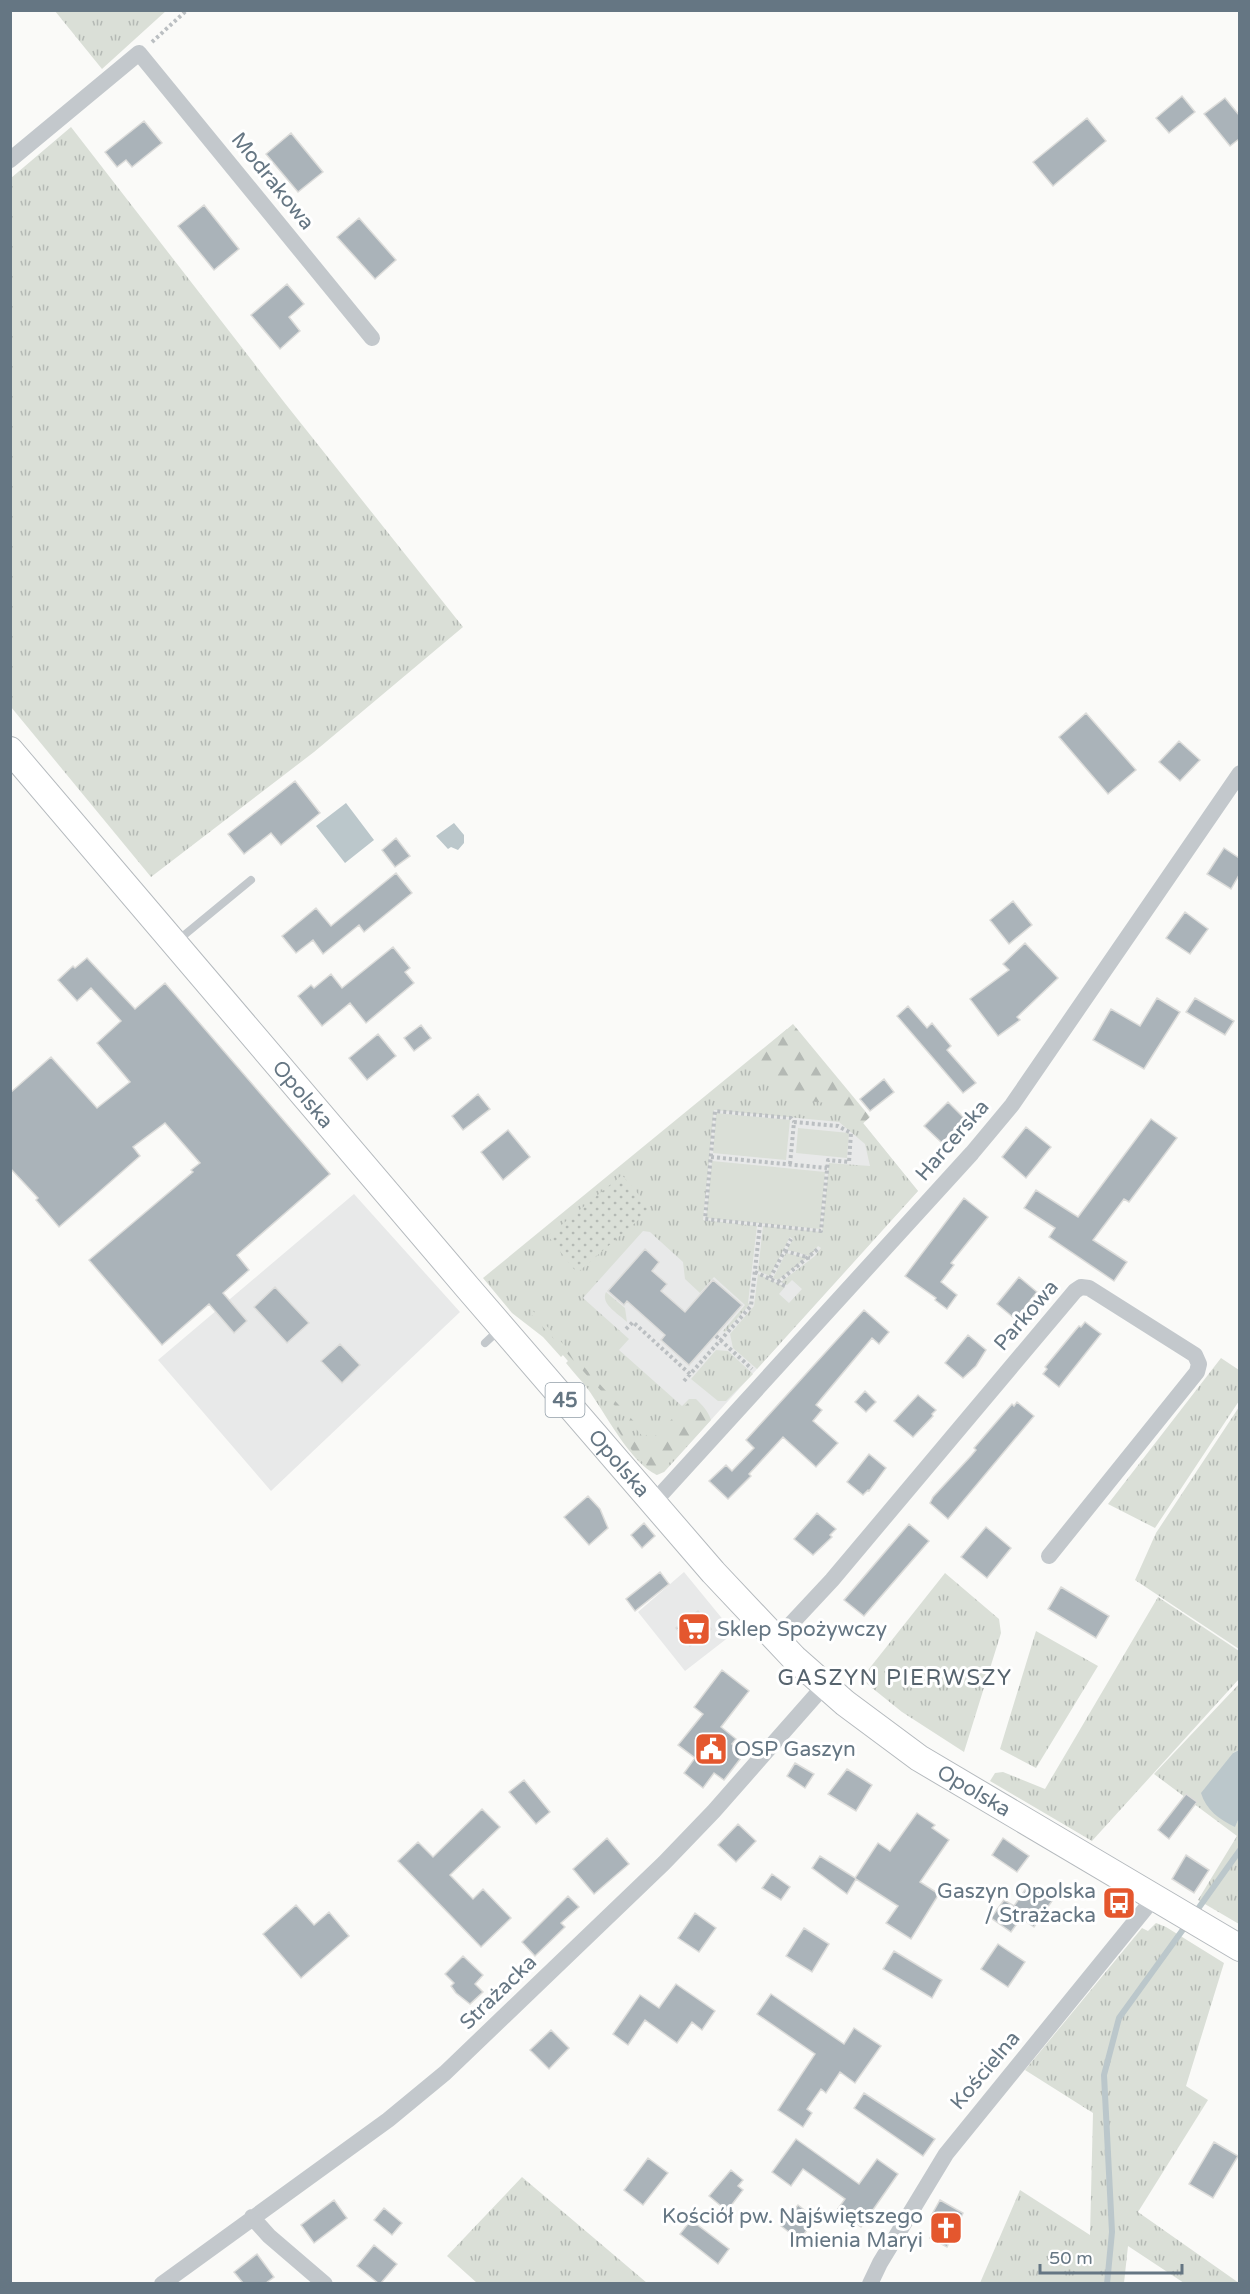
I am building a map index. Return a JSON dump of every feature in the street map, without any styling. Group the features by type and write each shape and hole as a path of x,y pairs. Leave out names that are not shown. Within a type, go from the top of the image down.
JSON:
{"main road":[{"name":"Opolska","path":"10,750 174,944 494,1335 654,1502 731,1592 776,1640 824,1686 880,1731 927,1764 1239,1948"}],"street":[{"path":"10,160 139,53"},
{"name":"Modrakowa","path":"139,53 372,338"},
{"name":"Harcerska","path":"654,1502 972,1153 1012,1105 1239,773"},
{"name":"Parkowa","path":"776,1640 832,1580 1075,1291 1081,1287 1089,1288 1195,1355 1199,1364 1197,1372 1049,1556"},
{"name":"Strażacka","path":"162,2283 388,2120 472,2048 683,1843 824,1686"},
{"name":"Kościelna","path":"870,2283 946,2154 1154,1898"},
{"path":"252,2217 269,2236 325,2283"}],"lane":[{"path":"174,944 251,880"}],"path":[{"path":"139,53 187,10"},
{"path":"715,1111 791,1118 794,1122 838,1126 851,1133 849,1162 828,1160 821,1231 705,1219 711,1157 715,1111"},
{"path":"790,1164 794,1122"},
{"path":"711,1157 827,1168"},
{"path":"684,1382 751,1306 760,1225"},
{"path":"770,1278 791,1239"},
{"path":"778,1282 810,1258 819,1248"},
{"path":"785,1251 810,1258"},
{"path":"755,1272 785,1286"},
{"path":"626,1329 633,1322 691,1375"},
{"path":"716,1336 757,1374"}],"shaded area":[{"path":"346,803 374,840 345,863 316,826"},
{"path":"454,823 464,835 464,843 458,850 451,847 448,849 436,836"},
{"path":"787,1029 918,1191 664,1472 536,1324 516,1307"},
{"path":"354,1194 460,1312 271,1491 158,1360"},
{"path":"684,1572 734,1633 685,1671 638,1612"},
{"path":"1239,1750 1239,1818 1235,1827 1214,1813 1206,1804 1201,1793 1233,1753"}],"green space":[{"path":"55,10 167,10 102,69 55,11"},
{"path":"71,127 284,402 463,627 314,752 151,877 11,707 11,178"},
{"path":"793,1024 870,1117 858,1128 838,1104 786,1099 752,1059"},
{"path":"787,1029 918,1191 757,1369 733,1348 730,1334 754,1306 758,1274 785,1287 779,1294 789,1303 802,1289 792,1280 787,1285 781,1282 815,1256 821,1248 818,1246 810,1256 787,1250 793,1239 790,1237 770,1276 758,1271 763,1226 822,1232 829,1163 870,1166 865,1144 839,1122 714,1110 703,1220 757,1226 748,1303 750,1304 725,1332 723,1331 745,1305 714,1277 700,1293 685,1279 683,1262 650,1232 643,1231 583,1298 629,1339 619,1350 682,1406 689,1399 696,1399 710,1417 711,1420 664,1472 657,1475 647,1469 628,1449 587,1388 566,1363 568,1361 563,1355 561,1357 543,1337 512,1313 483,1278"},
{"path":"716,1113 790,1120 786,1160 713,1153"},
{"path":"798,1128 849,1133 847,1158 796,1153"},
{"path":"712,1161 825,1172 820,1229 706,1218"},
{"path":"622,1175 651,1209 577,1273 548,1236"},
{"path":"786,1253 807,1258 778,1280 773,1278"},
{"path":"606,1292 625,1308 627,1322 608,1305"},
{"path":"533,1311 649,1438 646,1440 531,1314"},
{"path":"716,1350 728,1351 753,1374 726,1401 718,1401 691,1379"},
{"path":"1221,1358 1239,1370 1239,1401 1155,1528 1108,1504"},
{"path":"690,1401 709,1419 660,1473 640,1459 613,1423 616,1421 642,1449"},
{"path":"1239,1407 1239,1649 1135,1580 1156,1533"},
{"path":"945,1573 999,1619 1001,1633 964,1752 902,1712 861,1679"},
{"path":"1158,1597 1239,1651 1239,1679 1092,1841 990,1781 995,1773 1003,1772 1045,1789"},
{"path":"1036,1631 1098,1666 1036,1768 1000,1749"},
{"path":"1239,1684 1239,1750 1233,1753 1235,1826 1239,1818 1239,1924 1198,1900 1237,1836 1154,1774"},
{"path":"1156,1923 1224,1963 1186,2086 1208,2100 1138,2212 1239,2283 1184,2283 1128,2246 1124,2283 980,2283 1020,2190 1090,2235 1093,2113 1025,2070 1142,1928 1148,1931"},
{"path":"522,2177 647,2283 477,2283 447,2256"}],"building":[{"path":"1182,96 1195,112 1169,133 1156,118"},
{"path":"1225,98 1239,115 1239,139 1230,146 1204,114"},
{"path":"1087,118 1106,141 1053,186 1033,162"},
{"path":"144,121 162,143 132,167 126,160 117,167 105,152"},
{"path":"291,133 323,172 298,192 266,154"},
{"path":"204,205 239,249 214,270 178,226"},
{"path":"359,218 396,260 375,279 337,237"},
{"path":"287,284 304,304 289,317 300,331 280,349 251,315"},
{"path":"1086,713 1136,770 1108,794 1059,737"},
{"path":"1179,741 1200,760 1180,781 1159,762"},
{"path":"295,781 320,813 281,845 271,833 244,854 228,834"},
{"path":"396,838 410,856 395,867 382,850"},
{"path":"1224,848 1239,858 1239,875 1231,889 1207,874"},
{"path":"396,873 412,893 364,932 359,925 323,954 313,940 296,953 282,936 316,908 331,926"},
{"path":"1013,901 1032,925 1009,944 990,920"},
{"path":"1185,912 1208,929 1190,954 1166,938"},
{"path":"1025,943 1058,978 1017,1017 1020,1020 998,1036 970,999 1009,970 1003,964"},
{"path":"393,947 410,968 405,972 414,983 366,1023 350,1003 322,1026 298,996 311,985 314,988 331,974 342,988"},
{"path":"87,958 135,1009 165,983 330,1174 237,1255 249,1270 223,1293 247,1321 234,1333 209,1304 162,1345 89,1260 193,1172 191,1170 200,1163 165,1123 133,1147 140,1156 59,1227 36,1200 38,1198 10,1168 10,1093 51,1057 97,1108 130,1082 97,1043 121,1021 91,988 77,1001 58,980 73,966 75,968"},
{"path":"1157,998 1180,1012 1144,1069 1093,1040 1111,1009 1140,1026"},
{"path":"1195,998 1234,1021 1225,1035 1186,1012"},
{"path":"908,1006 927,1028 932,1023 951,1046 947,1050 976,1083 963,1093 897,1016"},
{"path":"421,1025 431,1038 414,1051 404,1038"},
{"path":"378,1034 396,1056 367,1080 349,1058"},
{"path":"884,1079 894,1092 870,1111 860,1099"},
{"path":"478,1094 490,1109 463,1130 452,1116"},
{"path":"948,1102 965,1119 942,1143 924,1126"},
{"path":"1151,1119 1177,1138 1129,1202 1124,1199 1093,1240 1127,1262 1114,1281 1049,1237 1055,1228 1024,1208 1036,1190 1078,1217"},
{"path":"1026,1127 1051,1147 1026,1178 1002,1157"},
{"path":"508,1130 530,1157 503,1180 481,1152"},
{"path":"964,1198 988,1217 951,1263 954,1265 941,1282 957,1295 947,1309 935,1300 936,1298 905,1276"},
{"path":"645,1249 659,1262 652,1271 667,1284 661,1291 685,1312 713,1280 742,1305 689,1365 661,1340 665,1335 627,1301 624,1305 608,1291"},
{"path":"1019,1277 1037,1292 1020,1314 1018,1313 1014,1318 997,1304"},
{"path":"275,1287 309,1323 287,1343 254,1307"},
{"path":"864,1310 889,1332 879,1344 872,1338 816,1405 822,1410 813,1421 838,1443 816,1467 783,1437 749,1474 751,1476 728,1499 709,1481 726,1465 732,1471 754,1448 746,1440"},
{"path":"1085,1322 1101,1334 1059,1387 1043,1374 1047,1369 1045,1367 1079,1326 1081,1327"},
{"path":"968,1335 986,1350 976,1366 963,1378 945,1363"},
{"path":"340,1344 360,1365 342,1383 321,1361"},
{"path":"865,1391 876,1402 866,1412 855,1402"},
{"path":"918,1395 936,1410 913,1437 894,1421"},
{"path":"1017,1402 1034,1416 948,1519 930,1503 933,1497 971,1456 976,1450 974,1448 1012,1404 1014,1406"},
{"path":"869,1454 886,1468 869,1491 863,1495 847,1482"},
{"path":"588,1496 600,1509 608,1528 589,1545 564,1517"},
{"path":"817,1513 836,1529 830,1535 832,1537 813,1555 794,1539"},
{"path":"644,1523 655,1536 642,1548 631,1535"},
{"path":"909,1524 929,1541 864,1616 844,1600"},
{"path":"986,1527 1011,1548 987,1578 961,1557"},
{"path":"660,1572 669,1584 635,1611 626,1599"},
{"path":"1061,1587 1109,1616 1096,1638 1048,1609"},
{"name":"Sklep Spożywczy","path":"698,1611 711,1629 690,1646 676,1628"},
{"name":"OSP Gaszyn","path":"722,1670 749,1691 721,1727 736,1739 732,1744 744,1754 724,1780 714,1773 703,1788 684,1773 695,1758 678,1745 703,1714 694,1707"},
{"path":"795,1763 814,1774 805,1788 787,1776"},
{"path":"847,1769 872,1785 856,1811 828,1794"},
{"path":"524,1780 550,1812 536,1824 509,1792"},
{"path":"1186,1794 1197,1802 1169,1839 1158,1830"},
{"path":"482,1809 500,1827 450,1875 473,1899 483,1889 511,1918 481,1947 398,1861 418,1842 433,1857"},
{"path":"917,1813 935,1825 932,1828 949,1840 920,1882 939,1894 911,1939 886,1923 898,1906 856,1879 847,1894 812,1868 820,1856 855,1878 878,1843 890,1851"},
{"path":"738,1824 756,1841 736,1862 718,1845"},
{"path":"607,1838 629,1864 594,1894 573,1869"},
{"path":"1003,1838 1029,1856 1017,1872 992,1855"},
{"path":"1186,1855 1209,1870 1194,1893 1172,1879"},
{"path":"772,1874 790,1887 781,1900 762,1888"},
{"path":"1029,1884 1052,1901 1034,1927 1021,1918 1011,1932 991,1918 1004,1900 1014,1906"},
{"path":"568,1896 579,1907 561,1923 565,1927 535,1956 522,1942"},
{"path":"296,1905 314,1925 329,1912 349,1936 301,1978 263,1934"},
{"path":"695,1913 716,1928 699,1952 678,1938"},
{"path":"804,1928 829,1944 812,1972 786,1956"},
{"path":"998,1944 1025,1962 1008,1987 981,1969"},
{"path":"894,1951 942,1980 932,1998 883,1969"},
{"path":"463,1956 483,1975 475,1984 483,1992 470,2004 456,1993 451,1986 454,1983 445,1974"},
{"path":"676,1984 715,2011 702,2030 692,2022 677,2043 645,2020 628,2045 613,2034 640,1995 659,2008"},
{"path":"771,1994 844,2044 854,2028 881,2046 855,2083 840,2072 826,2093 821,2089 807,2109 812,2113 803,2127 778,2110 815,2054 757,2014"},
{"path":"551,2030 569,2048 549,2069 530,2050"},
{"path":"864,2093 935,2139 923,2156 854,2108"},
{"path":"796,2139 859,2184 877,2159 898,2174 861,2227 837,2210 845,2199 803,2169 791,2186 772,2172"},
{"path":"1214,2142 1238,2156 1213,2198 1189,2184"},
{"path":"648,2158 668,2173 643,2205 624,2190"},
{"path":"731,2170 743,2180 738,2186 743,2190 727,2211 709,2196"},
{"path":"334,2200 347,2218 314,2243 301,2225"},
{"name":"Kościół pw. Najświętszego Imienia Maryi","path":"940,2200 963,2213 947,2247 930,2238 940,2220 931,2216"},
{"path":"798,2205 816,2219 799,2240 781,2226"},
{"path":"384,2208 402,2223 392,2235 374,2220"},
{"path":"691,2220 729,2249 718,2264 680,2234"},
{"path":"374,2245 397,2264 381,2283 357,2266"},
{"path":"257,2254 274,2277 266,2283 243,2283 234,2272"}],"waterway":[{"path":"1195,1913 1240,1850"},
{"path":"1107,2284 1112,2232 1104,2075 1119,2018 1187,1924"}],"place":[{"name":"Sklep Spożywczy","path":"694,1629"},
{"name":"OSP Gaszyn","path":"711,1749"},
{"name":"Gaszyn Opolska / Strażacka","path":"1119,1903"},
{"name":"Kościół pw. Najświętszego Imienia Maryi","path":"946,2228"}],"district":[{"name":"GASZYN PIERWSZY","path":"895,1677"}]}
